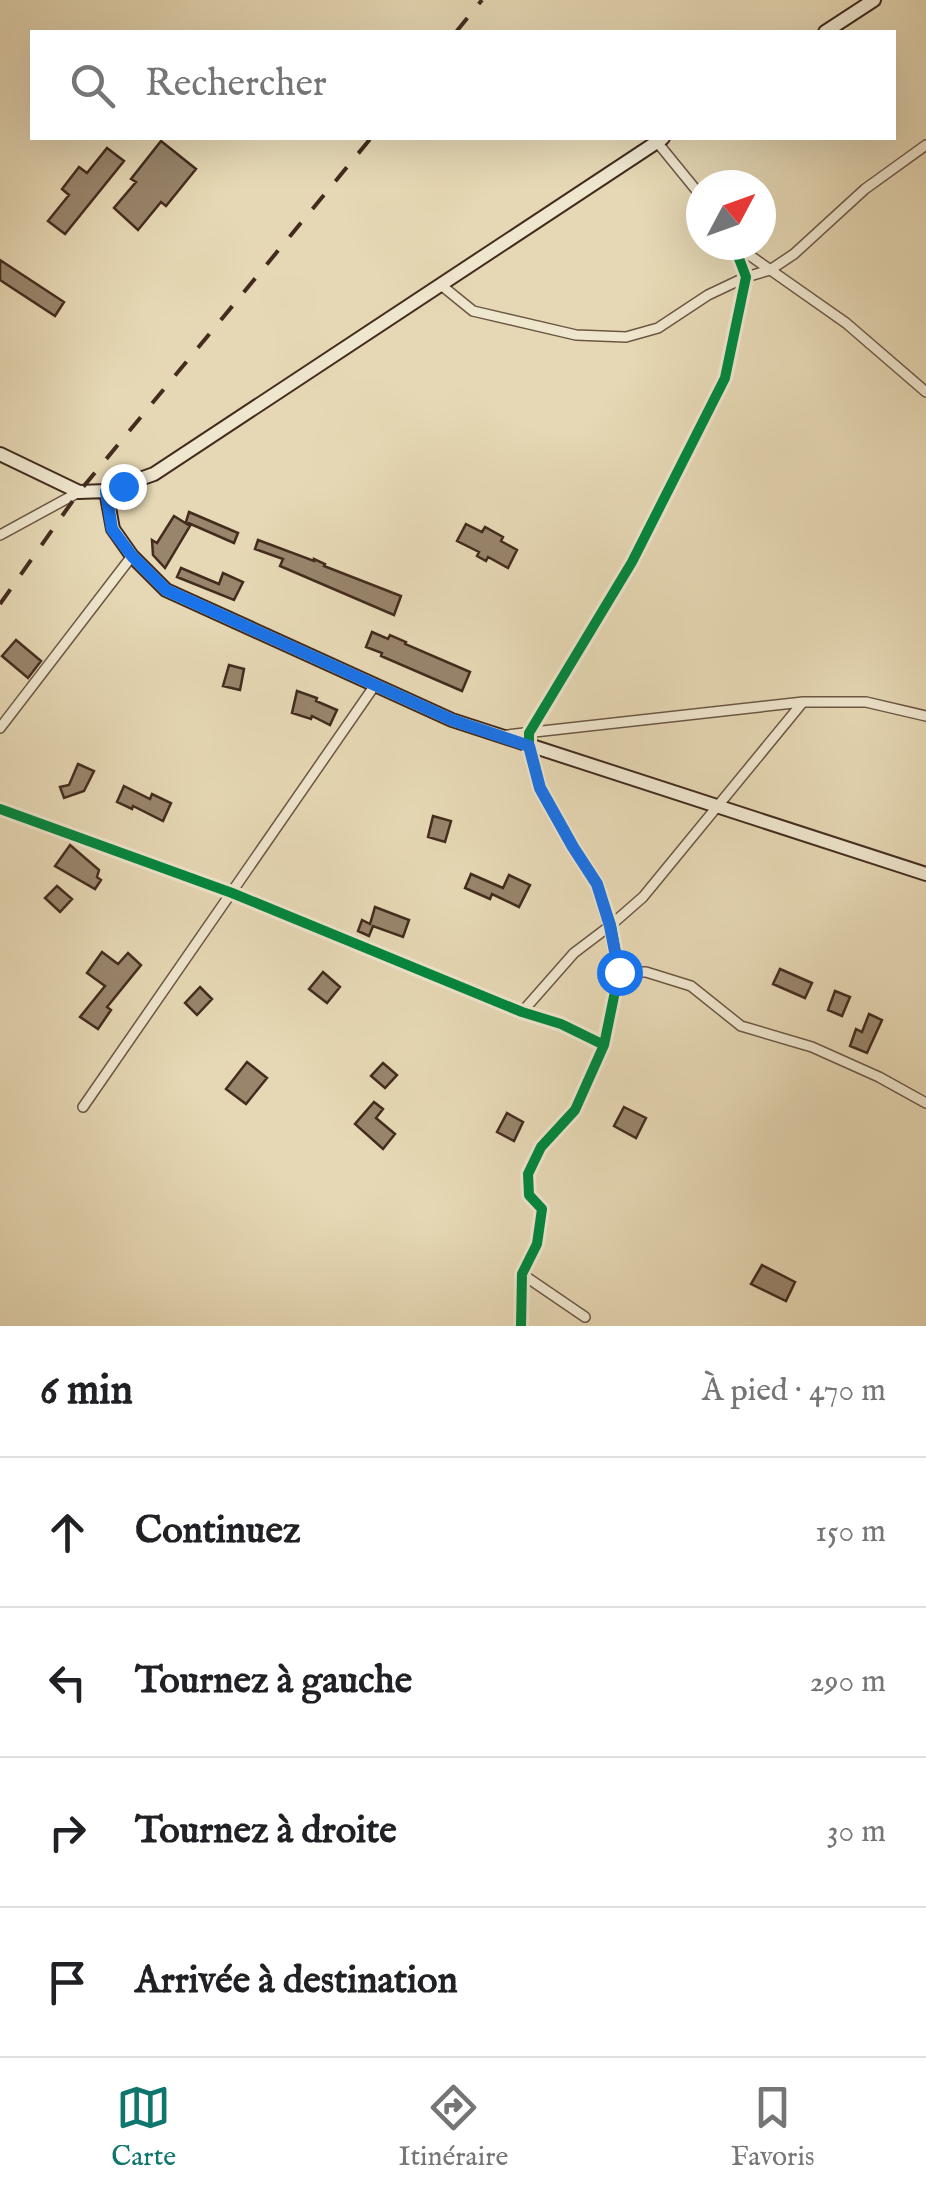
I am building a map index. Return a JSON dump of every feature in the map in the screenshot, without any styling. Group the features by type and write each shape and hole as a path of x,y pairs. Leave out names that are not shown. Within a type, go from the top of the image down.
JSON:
{"main road":[{"path":"827,30 874,0"},
{"path":"0,454 79,492 106,492 154,474 660,140"},
{"path":"106,492 112,529 166,590 452,720 499,736 529,739 717,807 926,874"}],"street":[{"path":"660,140 686,176"},
{"path":"441,285 473,312 576,335 626,337 658,328 708,295 770,270 794,254 865,189 926,145"},
{"path":"521,1326 522,1274 537,1244 542,1209 529,1195 528,1174 541,1147 575,1110 604,1045 619,972 597,884 540,788 529,739 632,562 726,378 746,278 739,260"},
{"path":"756,260 846,323 926,392"},
{"path":"0,535 79,492"},
{"path":"0,728 132,556"},
{"path":"84,1107 375,685"},
{"path":"529,739 803,702 866,702 926,716"},
{"path":"522,1012 574,953 642,897 803,702"},
{"path":"0,809 232,893 522,1012 561,1024 604,1045"},
{"path":"619,972 646,972 691,986 741,1026 812,1047 926,1103"},
{"path":"522,1274 585,1317"}],"building":[{"path":"161,141 196,169 166,206 161,202 138,230 114,208 136,182 131,179"},
{"path":"107,148 124,161 65,234 48,221 69,195 62,189 79,167 87,173"},
{"path":"0,260 64,302 55,316 0,280"},
{"path":"189,512 238,533 234,543 186,522"},
{"path":"174,516 190,526 165,568 153,555 152,540 157,543"},
{"path":"466,524 482,532 485,527 517,550 508,568 488,557 486,561 477,556 479,552 457,541"},
{"path":"258,540 401,596 394,615 280,566 283,559 255,549"},
{"path":"181,568 219,584 223,573 243,582 234,600 177,577"},
{"path":"372,632 388,639 390,635 470,672 462,691 366,647"},
{"path":"16,640 41,661 28,678 2,656"},
{"path":"229,665 244,669 240,690 223,686"},
{"path":"297,691 337,710 330,725 312,716 311,719 292,713"},
{"path":"78,764 94,771 84,791 64,798 60,787 69,785"},
{"path":"124,786 150,799 152,794 171,803 163,821 117,802"},
{"path":"433,816 451,821 445,842 428,837"},
{"path":"70,845 99,870 97,877 101,880 95,889 55,866"},
{"path":"471,874 503,888 509,875 530,885 519,907 492,894 490,899 465,888"},
{"path":"57,886 72,899 60,912 45,898"},
{"path":"375,907 409,920 403,937 373,926 369,936 358,931 362,920 370,924"},
{"path":"102,952 118,964 128,953 141,965 107,1007 111,1010 98,1029 80,1017 105,986 87,973"},
{"path":"780,969 812,983 805,998 773,984"},
{"path":"323,972 340,987 327,1003 309,989"},
{"path":"200,987 212,999 197,1015 185,1003"},
{"path":"835,991 850,997 842,1016 828,1010"},
{"path":"869,1014 882,1020 867,1053 850,1046 856,1029 862,1032"},
{"path":"247,1062 267,1078 246,1104 226,1089"},
{"path":"383,1063 397,1075 385,1088 371,1076"},
{"path":"374,1102 383,1109 376,1118 395,1134 383,1149 355,1124"},
{"path":"624,1107 646,1118 636,1138 614,1126"},
{"path":"507,1113 523,1122 514,1141 497,1132"},
{"path":"762,1265 795,1282 786,1301 751,1284"}],"railway":[{"path":"458,30 482,0"},
{"path":"0,604 79,492 369,140"}],"cycle path":[{"path":"521,1326 522,1274 537,1244 542,1209 529,1195 528,1174 541,1147 575,1110 604,1045 619,972 611,925 597,884 540,788 529,733 632,562 725,378 746,277 740,260"},
{"path":"0,809 232,893 522,1012 561,1024 604,1045"}],"route":[{"path":"123,486 106,492 112,529 166,590 452,720 529,746 540,788 597,884 619,972"}]}
